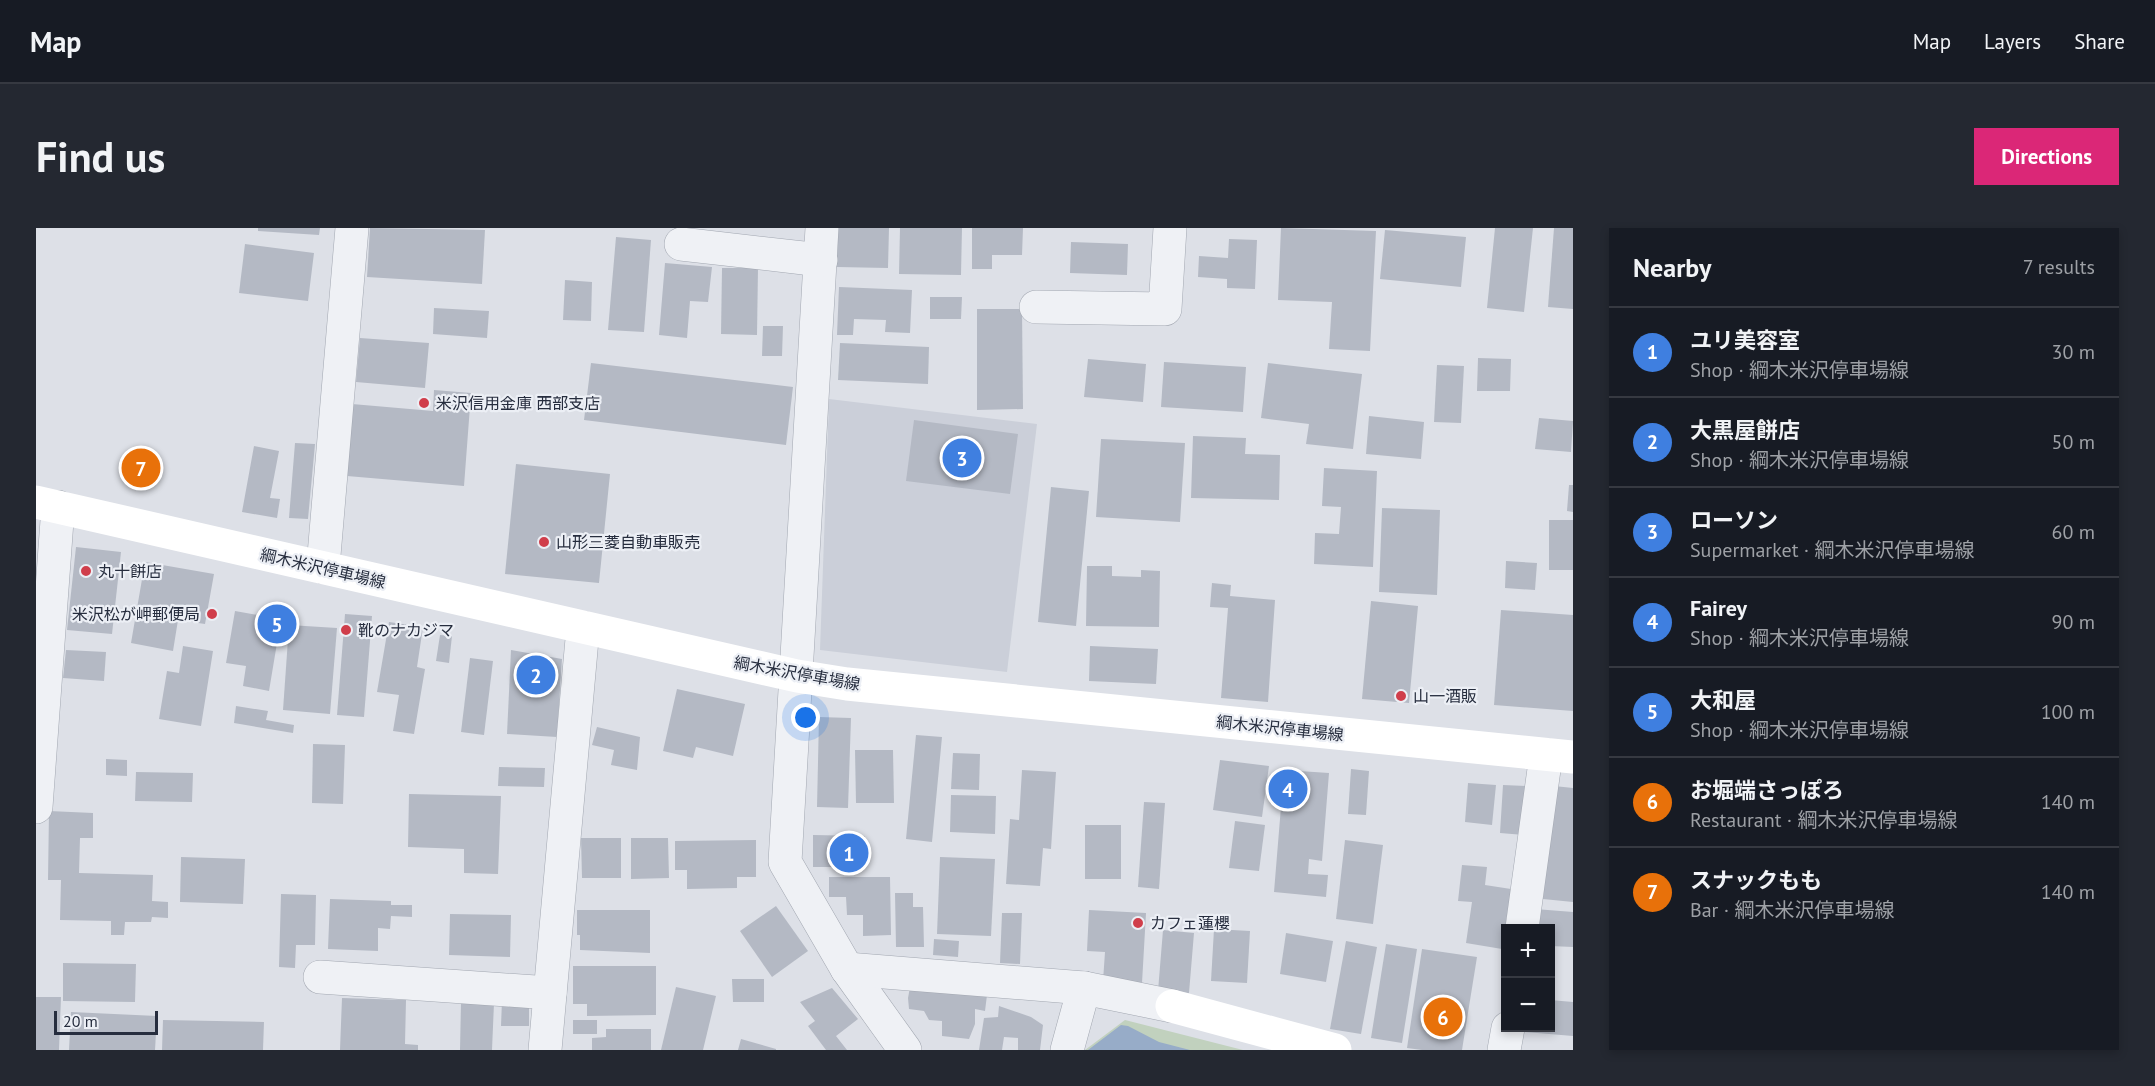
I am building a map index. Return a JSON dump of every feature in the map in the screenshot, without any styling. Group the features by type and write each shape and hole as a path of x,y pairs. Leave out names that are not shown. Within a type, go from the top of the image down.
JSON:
{"main road":[{"name":"綱木米沢停車場線","path":"47,505 797,676 847,684 1560,756"},
{"path":"1172,1006 1335,1050"}],"street":[{"path":"322,567 352,228"},
{"path":"1036,307 1165,309 1170,228"},
{"path":"681,244 821,244 785,862 848,969 905,1050"},
{"path":"36,807 47,505"},
{"path":"545,1050 583,628"},
{"path":"1523,924 1560,756"},
{"path":"848,969 1084,988 1172,1006"},
{"path":"320,977 550,993"},
{"path":"1067,1050 1084,988"},
{"path":"1504,1050 1507,1032"}],"shaded area":[{"path":"829,399 1037,424 1007,672 820,650"}],"green space":[{"path":"1125,1020 1243,1050 1085,1050"}],"water":[{"path":"1121,1025 1128,1026 1159,1042 1190,1050 1088,1050"}],"building":[{"path":"258,228 320,228 319,235 258,231"},
{"path":"370,228 485,230 482,284 367,277"},
{"path":"838,228 889,228 888,268 837,267"},
{"path":"900,228 962,228 961,275 899,274"},
{"path":"972,228 1023,228 1022,255 992,255 992,269 972,269"},
{"path":"1281,228 1376,231 1370,351 1329,349 1332,302 1278,300"},
{"path":"1495,228 1533,228 1524,312 1487,308"},
{"path":"1554,228 1573,228 1573,309 1548,307"},
{"path":"1385,230 1466,237 1461,287 1380,279"},
{"path":"616,237 651,240 644,332 608,330"},
{"path":"1229,239 1257,240 1255,289 1227,288 1227,279 1198,277 1199,256 1228,258"},
{"path":"1071,242 1128,244 1127,275 1070,273"},
{"path":"245,244 314,253 308,301 239,293"},
{"path":"665,263 712,267 708,302 690,301 687,338 659,335"},
{"path":"722,268 758,268 757,335 721,334"},
{"path":"565,280 592,282 591,321 563,320"},
{"path":"839,287 912,290 910,333 885,332 886,320 854,319 853,335 837,335"},
{"path":"930,297 962,297 961,319 930,319"},
{"path":"434,308 489,311 487,338 433,334"},
{"path":"977,309 1022,309 1023,409 977,410"},
{"path":"763,326 783,326 782,356 762,356"},
{"path":"360,338 429,343 425,388 356,382"},
{"path":"840,343 929,347 928,384 838,380"},
{"path":"1478,358 1511,359 1510,391 1477,391"},
{"path":"1088,359 1146,364 1143,402 1084,397"},
{"path":"1164,362 1246,367 1243,412 1161,407"},
{"path":"591,363 793,387 786,445 584,420"},
{"path":"1268,363 1362,374 1353,449 1306,444 1309,424 1261,418"},
{"path":"1437,365 1464,366 1461,423 1434,422"},
{"path":"434,390 471,393 464,486 347,476 352,404 433,411"},
{"path":"1369,416 1424,422 1421,459 1366,454"},
{"path":"1539,418 1573,421 1571,452 1535,449"},
{"path":"914,420 1018,434 1010,494 906,481"},
{"path":"1193,436 1246,438 1245,454 1280,455 1279,500 1191,498"},
{"path":"1101,439 1185,443 1180,522 1096,517"},
{"path":"295,443 315,444 308,519 289,518"},
{"path":"254,446 279,451 270,498 280,499 277,518 242,512"},
{"path":"516,464 610,474 599,583 505,574"},
{"path":"1324,468 1377,471 1373,567 1314,564 1315,533 1339,534 1341,507 1322,506"},
{"path":"1569,485 1573,485 1573,512 1567,511"},
{"path":"1051,487 1089,491 1076,626 1038,622"},
{"path":"1382,508 1440,510 1437,595 1379,592"},
{"path":"1549,520 1573,520 1573,570 1549,570"},
{"path":"76,547 121,552 112,634 67,630"},
{"path":"1506,561 1537,563 1535,590 1505,588"},
{"path":"145,562 214,574 205,624 178,620 173,651 131,643"},
{"path":"1087,566 1112,566 1112,576 1141,577 1141,570 1160,571 1159,627 1086,626"},
{"path":"1212,583 1231,585 1230,596 1275,600 1268,702 1221,698 1228,608 1210,607"},
{"path":"1371,601 1418,606 1409,703 1362,699"},
{"path":"1501,610 1573,615 1573,711 1494,705"},
{"path":"235,611 281,619 269,691 243,686 246,666 226,663"},
{"path":"345,614 372,616 364,717 337,715"},
{"path":"389,622 423,627 417,667 425,669 414,734 393,731 399,695 377,692"},
{"path":"289,625 337,628 330,714 283,710"},
{"path":"440,635 452,636 449,663 436,661"},
{"path":"183,646 213,651 201,726 159,719 167,671 179,673"},
{"path":"1090,646 1158,649 1156,684 1089,681"},
{"path":"66,650 106,652 104,681 63,678"},
{"path":"511,650 562,659 557,737 507,734"},
{"path":"470,658 493,661 484,735 461,732"},
{"path":"677,689 745,704 733,756 696,747 693,758 663,751"},
{"path":"236,706 268,711 266,720 294,725 293,733 234,723"},
{"path":"819,717 851,718 848,808 817,807"},
{"path":"597,727 640,737 637,770 611,765 614,750 592,745"},
{"path":"916,735 942,737 932,842 906,839"},
{"path":"313,744 345,745 343,804 312,803"},
{"path":"855,750 893,750 894,803 856,803"},
{"path":"953,753 980,754 979,790 951,789"},
{"path":"106,759 127,760 127,776 106,775"},
{"path":"1220,760 1269,766 1262,817 1213,810"},
{"path":"499,767 545,768 544,787 498,786"},
{"path":"1351,769 1369,771 1366,815 1348,814"},
{"path":"1022,770 1056,772 1051,849 1043,848 1040,886 1006,884 1010,819 1019,820"},
{"path":"1284,770 1329,773 1322,861 1309,859 1308,874 1328,875 1326,897 1274,892"},
{"path":"136,772 193,773 192,802 135,801"},
{"path":"1468,783 1496,785 1492,825 1465,822"},
{"path":"1503,785 1527,786 1524,835 1500,833"},
{"path":"1554,786 1573,788 1573,902 1543,899"},
{"path":"409,794 501,796 498,874 464,873 464,849 408,847"},
{"path":"951,795 996,796 995,834 950,832"},
{"path":"1144,802 1165,803 1159,889 1138,887"},
{"path":"49,811 93,813 93,838 80,838 79,873 153,875 152,901 168,902 168,918 152,917 151,922 125,922 124,935 111,935 111,921 60,920 61,880 48,880"},
{"path":"1235,821 1265,825 1259,871 1229,868"},
{"path":"1085,825 1121,825 1121,879 1085,879"},
{"path":"813,835 865,836 864,867 813,867"},
{"path":"581,838 621,838 621,878 582,878"},
{"path":"631,838 668,838 669,878 631,879"},
{"path":"756,840 756,877 737,877 737,888 687,889 687,870 675,870 675,841"},
{"path":"1345,840 1383,845 1373,924 1336,919"},
{"path":"181,857 245,859 243,904 180,902"},
{"path":"940,857 995,859 991,936 937,934"},
{"path":"1462,865 1487,867 1485,885 1511,889 1506,924 1501,924 1501,949 1466,943 1472,902 1458,901"},
{"path":"829,877 890,877 891,935 863,936 863,915 847,915 846,897 829,897"},
{"path":"895,893 913,893 913,907 923,907 924,947 896,947"},
{"path":"281,894 316,895 315,945 296,945 295,968 279,967"},
{"path":"330,899 391,901 391,905 412,905 412,917 391,916 390,929 378,928 378,951 328,949"},
{"path":"776,906 808,951 772,977 740,931"},
{"path":"1535,909 1573,912 1573,947 1555,946 1555,924 1534,924"},
{"path":"577,910 650,910 650,953 580,950 580,935 577,935"},
{"path":"1089,910 1146,913 1142,983 1103,981 1105,952 1087,951"},
{"path":"1002,913 1022,913 1020,964 1000,963"},
{"path":"450,914 511,915 510,957 449,955"},
{"path":"1214,929 1250,931 1247,983 1211,981"},
{"path":"1163,930 1194,933 1189,993 1158,991"},
{"path":"1286,933 1333,941 1326,982 1280,974"},
{"path":"934,939 959,941 958,957 933,955"},
{"path":"1346,941 1377,947 1361,1034 1330,1029"},
{"path":"1386,944 1417,949 1402,1043 1371,1038"},
{"path":"1422,949 1477,957 1462,1050 1407,1048"},
{"path":"63,963 136,964 135,1002 63,1001"},
{"path":"573,966 656,966 656,1015 587,1016 587,1004 573,1004"},
{"path":"732,979 764,979 764,1002 733,1002"},
{"path":"911,982 987,995 985,1011 975,1009 975,1024 969,1039 942,1036 942,1021 929,1020 924,1011 909,1009 908,998"},
{"path":"676,987 716,996 703,1050 661,1050"},
{"path":"832,988 858,1019 836,1036 847,1050 826,1050 808,1026 815,1021 800,1002"},
{"path":"36,997 61,997 59,1050 36,1050"},
{"path":"342,998 406,1000 405,1044 418,1045 418,1050 340,1050"},
{"path":"502,1000 529,1001 529,1026 501,1026"},
{"path":"1555,1000 1573,1002 1573,1036 1525,1032 1555,1032"},
{"path":"461,1002 494,1003 492,1050 460,1050"},
{"path":"999,1006 1031,1017 1043,1025 1040,1050 1018,1050 1018,1038 1004,1037 1002,1050 979,1050 984,1018 998,1017"},
{"path":"71,1012 157,1016 155,1050 69,1050"},
{"path":"163,1020 264,1022 263,1050 162,1050"},
{"path":"573,1020 597,1020 597,1034 573,1034"},
{"path":"606,1029 651,1029 651,1050 592,1050 592,1038 606,1037"},
{"path":"741,1039 776,1049 776,1050 738,1050"}],"place":[{"name":"米沢信用金庫 西部支店","path":"424,403"},
{"name":"ローソン","path":"962,458"},
{"name":"スナックもも","path":"141,468"},
{"name":"山形三菱自動車販売","path":"544,542"},
{"name":"丸十餅店","path":"86,571"},
{"name":"米沢松が岬郵便局","path":"212,614"},
{"name":"大和屋","path":"277,624"},
{"name":"靴のナカジマ","path":"346,630"},
{"name":"大黒屋餅店","path":"536,675"},
{"name":"山一酒販","path":"1401,696"},
{"name":"Fairey","path":"1288,789"},
{"name":"ユリ美容室","path":"849,853"},
{"name":"カフェ蓮櫻","path":"1138,923"},
{"name":"お堀端さっぽろ","path":"1443,1017"}]}
